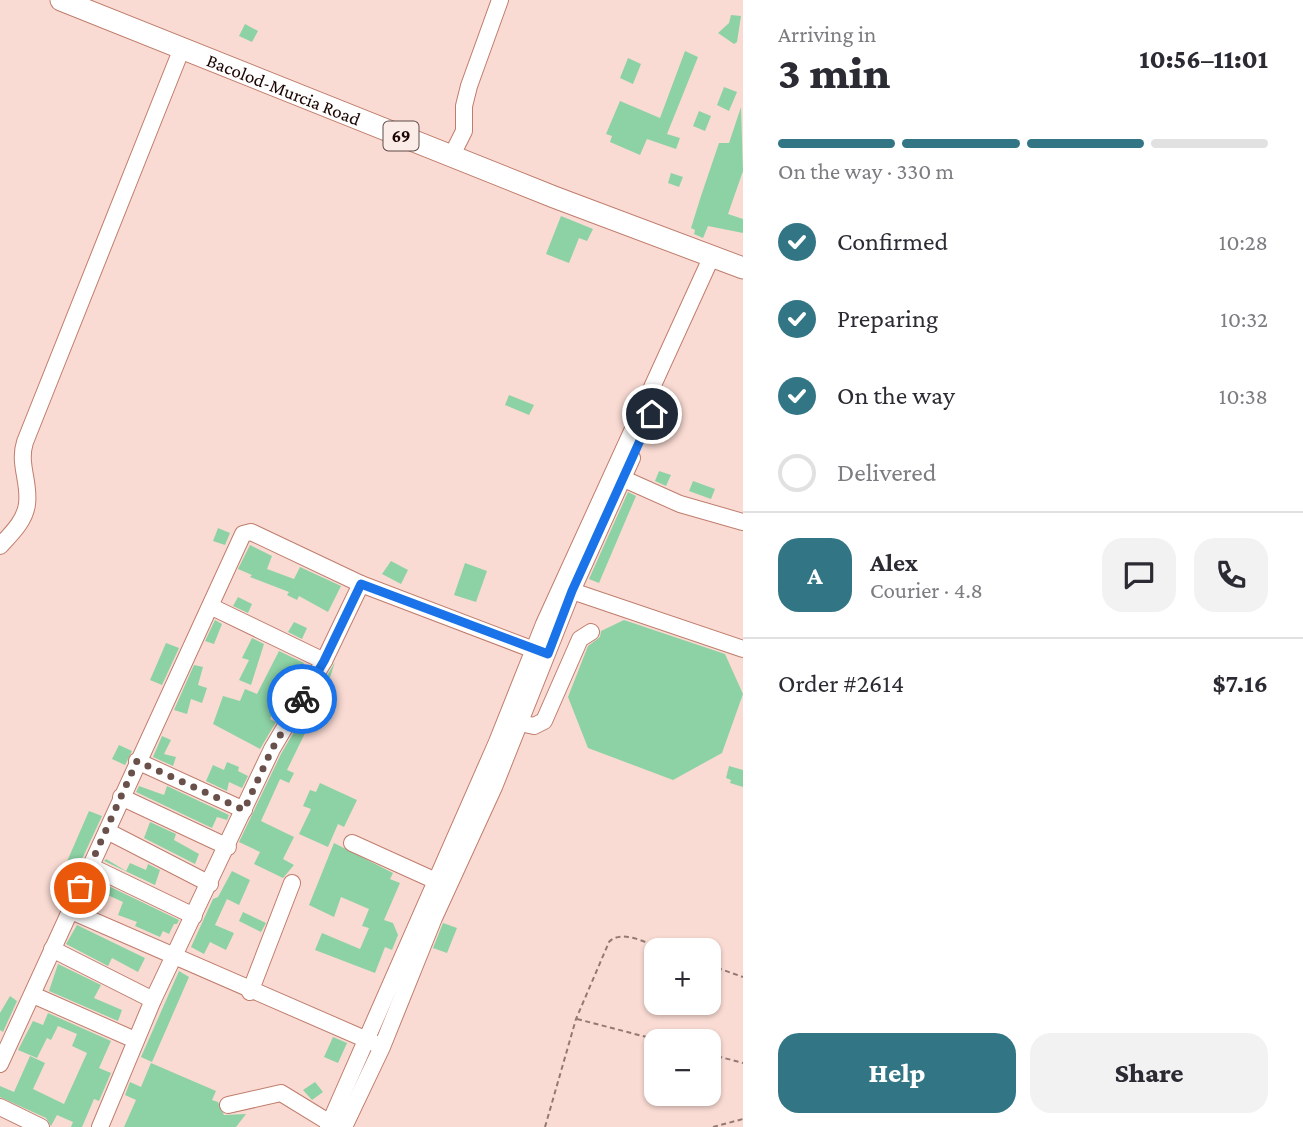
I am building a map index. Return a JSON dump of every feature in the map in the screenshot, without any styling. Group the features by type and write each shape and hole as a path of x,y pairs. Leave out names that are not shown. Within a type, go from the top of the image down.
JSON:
{"main road":[{"name":"Bacolod-Murcia Road","path":"61,0 451,157 715,260 743,268"}],"street":[{"path":"451,157 464,131 464,106 469,86 500,0"},
{"path":"0,546 17,527 27,503 21,465 25,442 182,48"},
{"path":"334,1126 366,1040 715,260"},
{"path":"334,1126 382,1047 434,918 520,723 540,652 572,591 624,479 625,462"},
{"path":"624,479 680,504 743,522"},
{"path":"0,1064 137,761 212,607 243,534 250,532 361,584 540,652"},
{"path":"100,1127 153,1000 228,847 272,749 324,661 361,584"},
{"path":"572,591 743,649"},
{"path":"212,607 324,661"},
{"path":"520,723 534,726 544,721 580,639 591,632"},
{"path":"137,761 244,810"},
{"path":"121,797 228,847"},
{"path":"107,831 210,884"},
{"path":"352,843 436,881"},
{"path":"90,866 194,916"},
{"path":"250,992 292,883"},
{"path":"71,911 250,992 382,1047"},
{"path":"52,949 153,1000"},
{"path":"33,995 135,1040"},
{"path":"228,1105 281,1093 334,1126"},
{"path":"0,1107 41,1127"}],"path":[{"path":"545,1127 576,1019 613,937 624,936 644,943"},
{"path":"721,969 743,977"},
{"path":"576,1019 644,1036"},
{"path":"721,1057 743,1063"},
{"path":"713,1127 743,1119"}],"building":[{"path":"731,15 741,16 737,42 734,44 718,33 729,23"},
{"path":"245,24 258,31 252,42 239,36"},
{"path":"685,51 698,57 667,134 680,138 676,149 647,139 640,155 610,142 612,136 606,134 620,101 660,118"},
{"path":"628,58 641,64 633,84 620,78"},
{"path":"724,87 737,92 729,111 717,105"},
{"path":"741,107 743,171 728,214 743,219 743,233 708,226 703,238 694,234 695,230 691,228 719,143 729,143"},
{"path":"699,111 711,116 705,131 693,126"},
{"path":"671,173 683,177 679,187 668,183"},
{"path":"561,216 593,229 587,241 579,238 569,263 546,254"},
{"path":"509,395 534,405 529,415 505,405"},
{"path":"659,471 671,475 666,486 655,481"},
{"path":"693,481 715,489 711,499 689,491"},
{"path":"628,492 636,496 599,583 589,579"},
{"path":"218,528 230,533 225,545 213,541"},
{"path":"250,545 272,556 267,569 294,579 300,567 341,586 328,612 299,596 297,600 287,595 289,592 250,577 252,575 238,569"},
{"path":"391,561 408,570 401,584 382,574"},
{"path":"465,563 487,571 476,602 454,595"},
{"path":"238,597 252,604 248,613 233,606"},
{"path":"215,620 222,624 214,644 205,641"},
{"path":"624,620 725,654 743,694 722,753 673,780 588,748 568,697 588,646 600,637 601,631"},
{"path":"294,622 307,628 302,639 288,632"},
{"path":"252,638 264,644 251,685 239,680 249,660 242,658"},
{"path":"166,643 179,648 162,685 150,680"},
{"path":"279,651 304,663 296,679 281,672 271,697 275,700 272,705 276,708 270,719 276,722 260,749 213,724 223,696 240,701 245,689 257,694"},
{"path":"335,662 326,690 287,770 294,773 289,783 280,779 261,821 294,837 283,859 294,865 283,878 254,864 260,852 239,842 281,754"},
{"path":"194,665 203,667 198,685 207,688 202,703 191,699 187,714 174,710"},
{"path":"162,736 171,740 164,754 176,757 173,766 153,757"},
{"path":"119,745 132,751 125,765 112,759"},
{"path":"227,762 239,767 238,771 248,776 242,788 229,782 227,791 206,781 213,765 224,770"},
{"path":"729,766 743,770 743,787 730,783 731,780 726,778"},
{"path":"320,783 357,800 344,827 338,824 328,847 299,834 311,809 303,806 310,790 316,792"},
{"path":"139,786 164,795 167,786 229,815 227,820 217,817 212,828 136,792"},
{"path":"89,811 102,816 76,872 65,866"},
{"path":"150,822 176,834 174,840 199,854 195,864 144,838"},
{"path":"334,843 393,873 390,879 400,883 384,920 393,923 398,935 392,950 385,947 375,973 315,950 322,933 360,949 369,928 362,926 369,909 341,897 334,917 309,905"},
{"path":"106,859 126,871 130,863 146,870 148,864 160,870 155,885 104,861"},
{"path":"232,871 250,880 239,905 227,899 215,925 234,933 226,950 210,942 204,954 191,947 213,899 218,897"},
{"path":"96,880 179,920 177,924 174,924 169,934 163,931 160,937 135,926 137,922 118,915 123,902 101,892 92,909 84,905"},
{"path":"243,912 266,923 261,932 239,921"},
{"path":"443,923 457,928 447,953 433,948"},
{"path":"77,925 145,958 138,972 112,958 108,966 66,944"},
{"path":"58,964 101,985 94,998 122,1010 118,1021 49,991"},
{"path":"179,971 189,977 152,1062 141,1057"},
{"path":"10,996 17,1001 3,1032 0,1030 0,1013"},
{"path":"48,1013 111,1041 99,1068 111,1073 99,1101 94,1099 82,1127 71,1127 73,1122 57,1115 51,1126 46,1118 0,1097 0,1086 14,1092 30,1056 45,1063 33,1089 64,1104 87,1053 72,1046 77,1034 58,1026 51,1040 47,1038 37,1058 18,1050 33,1021 43,1025"},
{"path":"333,1037 347,1043 338,1063 324,1057"},
{"path":"151,1063 216,1091 212,1100 218,1102 224,1115 246,1114 236,1127 124,1127 136,1100 125,1095 130,1082 141,1087"},
{"path":"315,1082 323,1092 312,1100 303,1090"}],"way so far":[{"path":"80,888 137,761 244,810 272,749 302,699"}],"route":[{"path":"302,699 324,661 361,584 548,654 572,591 652,414"}]}
